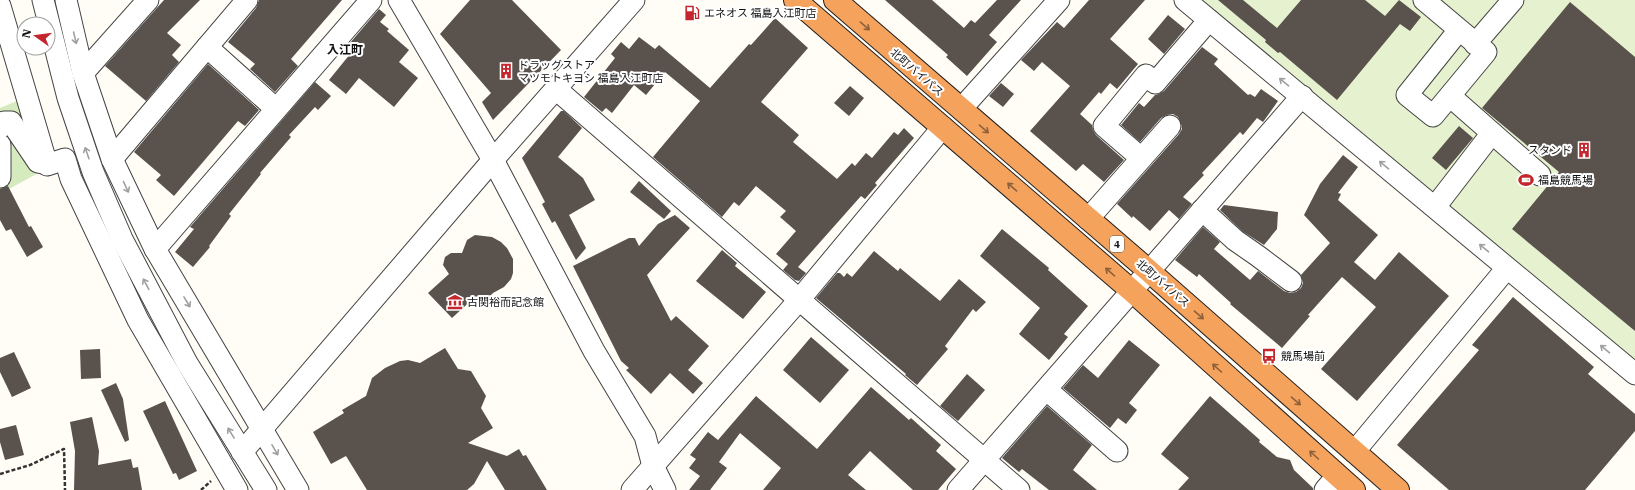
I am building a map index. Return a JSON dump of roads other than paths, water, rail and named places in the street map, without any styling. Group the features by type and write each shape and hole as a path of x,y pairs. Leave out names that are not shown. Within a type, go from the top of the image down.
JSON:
{"highway":[{"name":"4","path":"795,0 1132,291 1331,483 1354,490"},
{"name":"北町バイパス","path":"835,0 1149,271 1398,490"}],"street":[{"path":"43,0 68,98 93,172 122,239 187,362 266,490"},
{"path":"66,0 83,73 112,159 155,248 298,490"},
{"path":"83,73 148,0"},
{"path":"112,159 247,0"},
{"path":"155,248 372,0"},
{"path":"400,0 493,160 594,351 645,436 653,466 665,490"},
{"path":"242,452 493,160 634,0"},
{"path":"961,109 1059,0"},
{"path":"1185,0 1635,374"},
{"path":"1424,0 1486,52 1433,116 1407,95 1459,30"},
{"path":"1476,44 1513,0"},
{"path":"0,6 47,165 66,159"},
{"path":"1141,158 1104,126 1146,75 1155,83 1209,20"},
{"path":"207,47 276,109"},
{"path":"556,89 1019,490"},
{"path":"958,490 983,460 1047,390 1302,96"},
{"path":"1450,96 1540,175"},
{"path":"0,128 4,122 11,122 38,162 47,163 66,159"},
{"path":"1088,219 1170,126"},
{"path":"632,490 799,300 943,127"},
{"path":"1435,207 1492,133"},
{"path":"0,145 0,177"},
{"path":"66,159 71,179 138,320 237,490"},
{"path":"1202,210 1235,240 1290,281"},
{"path":"1354,452 1507,268"},
{"path":"1047,390 1116,451"}],"place":[{"name":"エネオス 福島入江町店","path":"692,13"},
{"name":"ドラッグストア マツモトキヨシ 福島入江町店","path":"506,71"},
{"name":"スタンド","path":"1584,150"},
{"name":"福島競馬場","path":"1526,180"},
{"name":"古関裕而記念館","path":"455,302"},
{"name":"競馬場前","path":"1269,356"}],"district":[{"name":"入江町","path":"345,50"}]}
